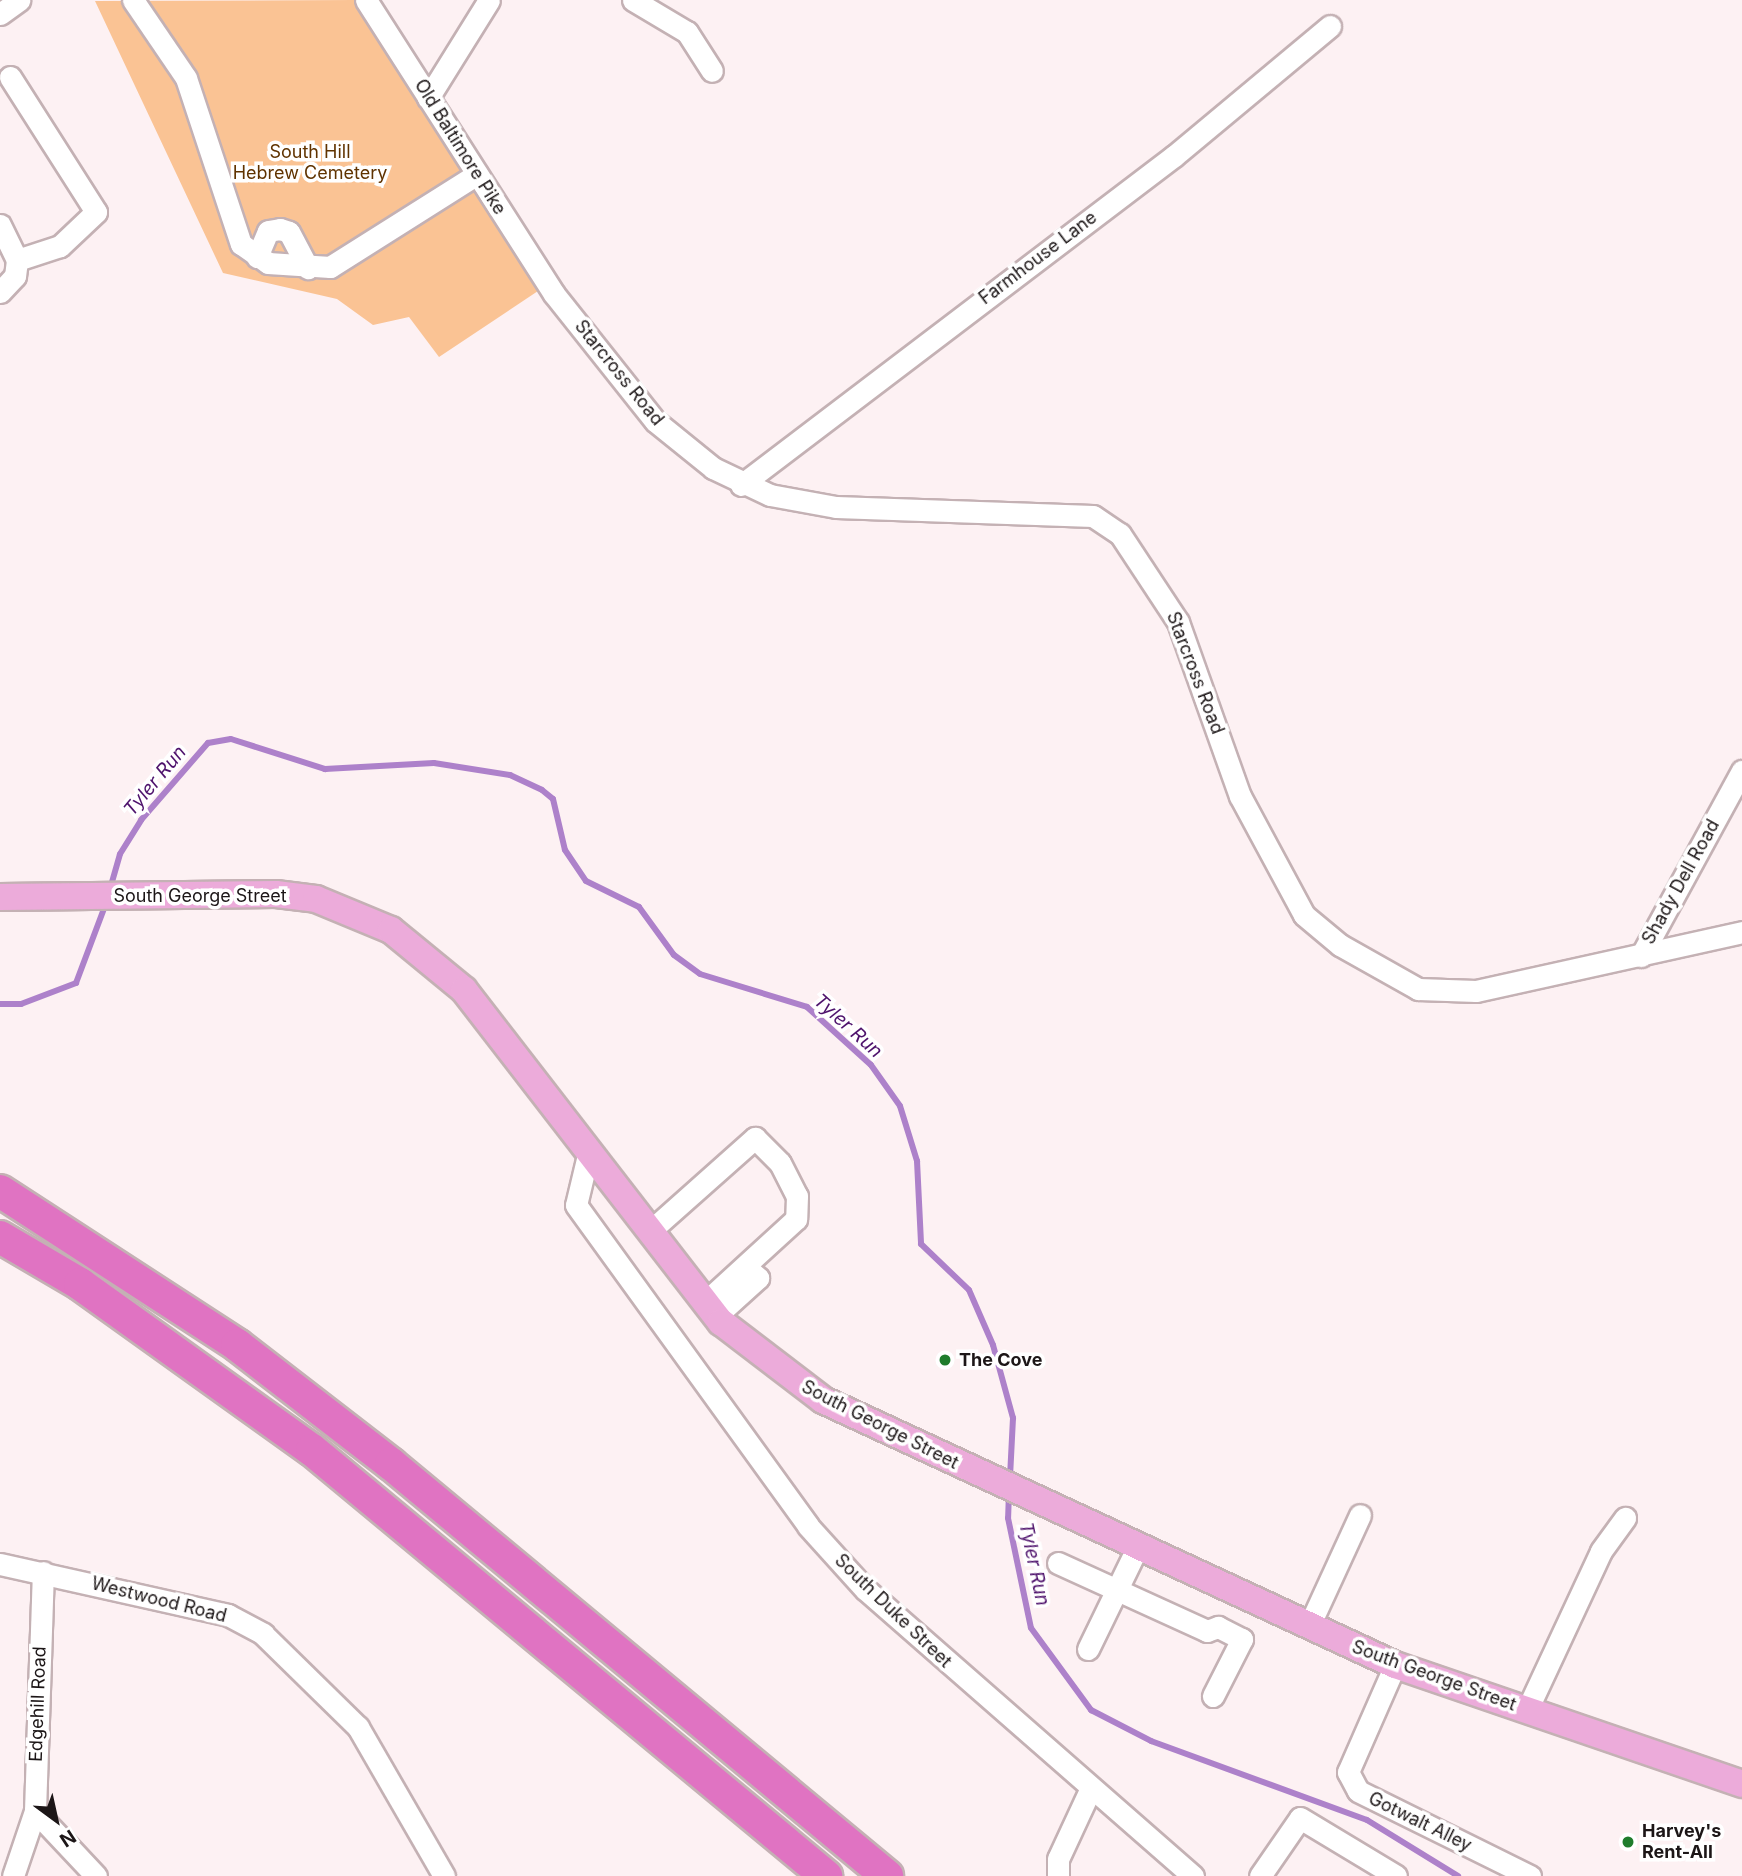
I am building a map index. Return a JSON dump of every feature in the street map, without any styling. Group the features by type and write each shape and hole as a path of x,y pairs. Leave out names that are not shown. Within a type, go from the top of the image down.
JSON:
{"highway":[{"path":"0,1191 237,1345 391,1464 887,1876"},
{"path":"0,1237 80,1284 312,1450 826,1876"}],"main road":[{"name":"South George Street","path":"0,897 276,894 316,899 391,930 433,957 464,990 588,1155 710,1309 748,1348 823,1400 1136,1550 1395,1665 1742,1784"}],"street":[{"path":"0,14 19,0"},
{"path":"134,0 186,78 241,244 257,257 308,268 330,267 354,255 477,174"},
{"name":"Old Baltimore Pike","path":"366,0 554,294"},
{"path":"428,98 489,0"},
{"path":"633,0 687,32 712,71"},
{"name":"Farmhouse Lane","path":"741,485 1174,156 1330,26"},
{"path":"10,77 96,212 60,246 17,260"},
{"path":"0,225 17,260 15,276 0,292"},
{"path":"257,257 268,231 280,229 289,232 308,268"},
{"name":"Starcross Road","path":"554,294 655,421 741,485 836,507 1093,516 1141,558 1172,611 1240,796 1304,915 1331,938 1418,989 1476,991 1742,932"},
{"name":"Shady Dell Road","path":"1641,956 1742,771"},
{"path":"649,1232 755,1138 780,1163 797,1196 796,1219 752,1273 710,1309"},
{"name":"South Duke Street","path":"588,1155 576,1205 808,1526 865,1589 1193,1876"},
{"path":"1309,1626 1360,1514"},
{"path":"1527,1710 1601,1551 1625,1518"},
{"path":"1088,1649 1136,1550"},
{"path":"1058,1563 1117,1590 1242,1639 1213,1696"},
{"name":"Westwood Road","path":"0,1564 228,1615 263,1634 358,1727 444,1876"},
{"name":"Edgehill Road","path":"13,1876 34,1811 43,1572"},
{"name":"Gotwalt Alley","path":"1395,1665 1348,1772 1358,1791 1530,1876"},
{"path":"1058,1876 1058,1859 1091,1788"},
{"path":"34,1811 96,1876"},
{"path":"1260,1876 1300,1818 1396,1876"}],"green space":[{"name":"South Hill Hebrew Cemetery","path":"354,0 544,287 439,357 409,317 373,325 337,299 223,273 95,1"}],"waterway":[{"name":"Tyler Run","path":"110,889 120,854 141,820 208,743 231,739 325,769 434,763 510,775 542,790 553,799 565,850 586,881 639,907 674,955 700,974 807,1007 871,1065 900,1106 917,1161 921,1244 969,1290 993,1345 1013,1418 1010,1478"},
{"name":"Tyler Run","path":"0,1004 21,1004 76,983 106,903"},
{"name":"Tyler Run","path":"1009,1492 1008,1518 1031,1628 1091,1710 1151,1741 1367,1820 1458,1876"}],"place":[{"name":"The Cove","path":"945,1360"},
{"name":"Harvey's Rent-All","path":"1628,1842"}]}
